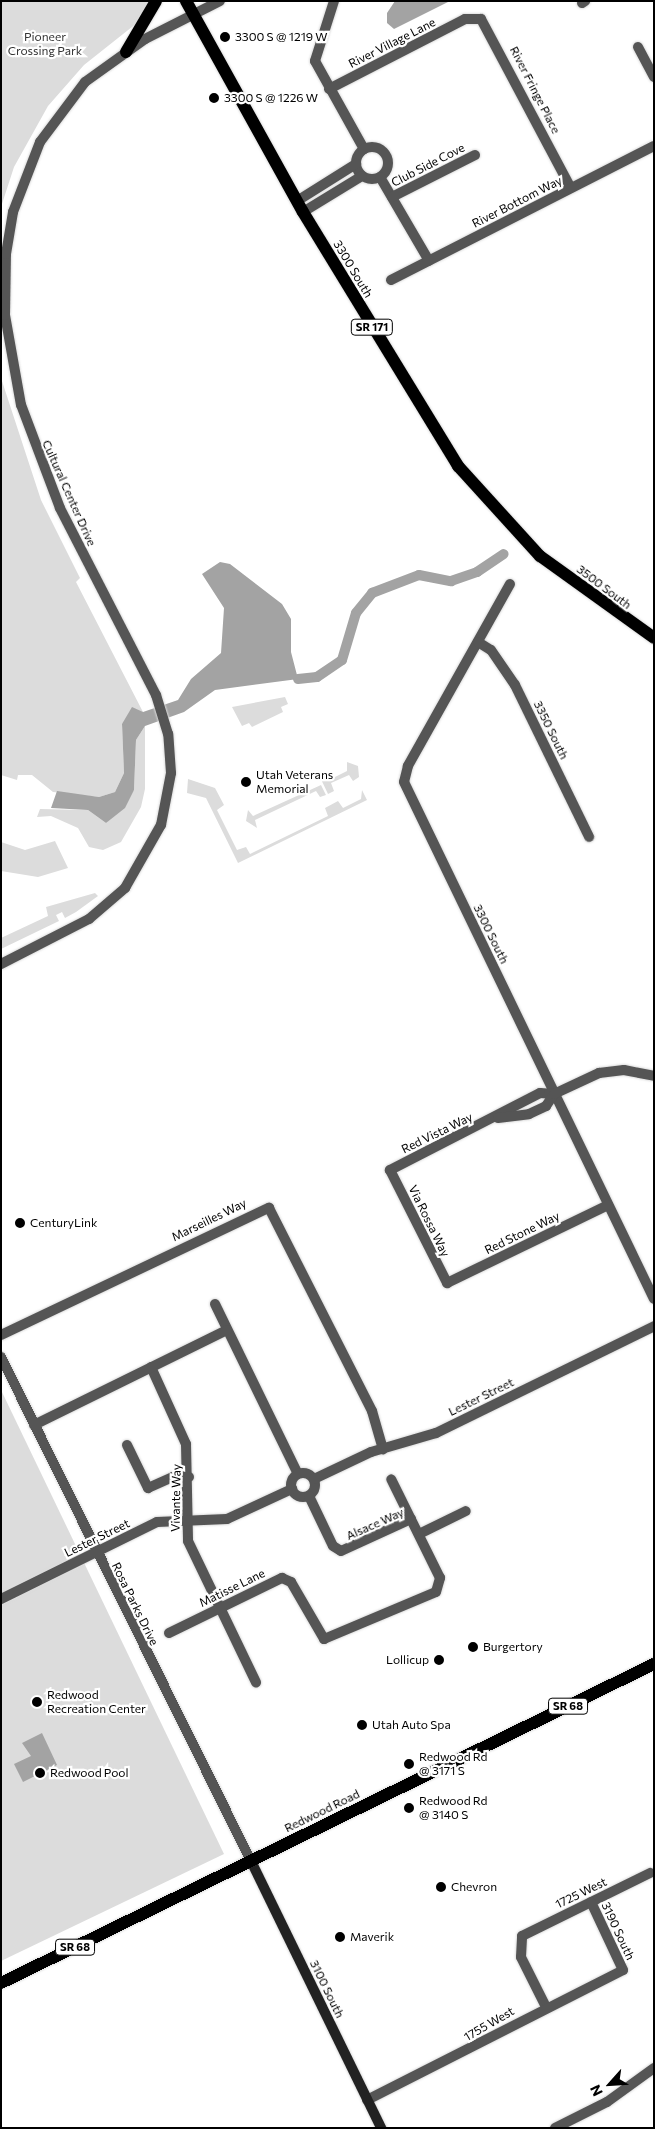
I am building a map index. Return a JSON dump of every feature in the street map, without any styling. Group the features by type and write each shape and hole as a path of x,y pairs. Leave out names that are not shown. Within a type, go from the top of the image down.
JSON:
{"main road":[{"path":"126,52 156,1"},
{"name":"3300 South","path":"186,1 192,15 300,206 440,441 474,487 540,556"},
{"name":"3500 South","path":"540,556 654,638"},
{"name":"Redwood Road","path":"1,1983 654,1664"},
{"name":"3100 South","path":"251,1861 381,2128"}],"street":[{"name":"Cultural Center Drive","path":"1,964 90,919 115,898 142,866 161,826 169,791 164,719 160,706 48,482 19,397 5,315 9,234 28,165 72,96 126,52 220,1"},
{"path":"334,1 315,61 364,149"},
{"name":"River Fringe Place","path":"466,20 481,19 489,27 571,188"},
{"name":"River Village Lane","path":"329,89 466,20"},
{"path":"638,47 654,77"},
{"name":"River Bottom Way","path":"392,280 654,146"},
{"path":"364,149 375,147 384,152 387,168 380,177"},
{"path":"300,206 356,164 364,149"},
{"name":"Club Side Cove","path":"392,198 476,155"},
{"path":"356,164 362,176"},
{"path":"300,206 362,176 380,177"},
{"path":"380,177 429,260"},
{"name":"3300 South","path":"510,584 408,766 404,782 654,1299"},
{"name":"3350 South","path":"478,642 491,650 515,685 589,837"},
{"name":"Red Vista Way","path":"390,1170 494,1119 529,1114 546,1106 554,1094 599,1073 624,1070 654,1076"},
{"name":"Via Rossa Way","path":"390,1170 446,1283"},
{"name":"Red Stone Way","path":"446,1283 608,1205"},
{"name":"Marseilles Way","path":"1,1335 269,1208 372,1412 383,1449"},
{"path":"215,1304 298,1474 314,1479 309,1496 297,1495 292,1489 298,1474"},
{"name":"Lester Street","path":"314,1479 383,1449 436,1433 654,1326"},
{"path":"34,1425 227,1330"},
{"name":"Rosa Parks Drive","path":"1,1357 96,1552 251,1861"},
{"name":"Vivante Way","path":"151,1367 184,1434 189,1477 188,1541 256,1682"},
{"path":"127,1445 148,1488 173,1477 189,1477"},
{"path":"391,1479 412,1519"},
{"name":"Lester Street","path":"1,1599 157,1522 188,1519 227,1520 292,1489"},
{"name":"Alsace Way","path":"309,1496 334,1546 341,1551 412,1519 440,1587"},
{"path":"419,1534 466,1511"},
{"name":"Matisse Lane","path":"169,1633 285,1578 317,1634 327,1639 378,1615 398,1611 440,1587"},
{"name":"1725 West","path":"546,2007 521,1956 522,1936 650,1873"},
{"name":"3190 South","path":"590,1902 623,1970"},
{"name":"1755 West","path":"367,2100 546,2007 623,1970"},
{"path":"555,2128 607,2102 654,2068"}],"green space":[{"name":"Pioneer Crossing Park","path":"1,1 152,1 142,19 84,65 48,106 14,167 1,207"},
{"path":"1,378 41,500 80,578 76,582 143,712 122,724 124,773 115,792 99,797 53,792 32,775 18,775 17,780 1,775"},
{"path":"285,697 288,704 281,707 283,712 252,727 249,723 242,726 232,707"},
{"path":"145,726 145,789 141,807 121,842 103,850 89,847 78,828 51,816 37,817 40,809 88,810 106,823 134,790 136,740"},
{"path":"347,762 358,766 359,777 353,781 349,775 331,783 334,791 328,794 319,775 325,773 329,780 347,771"},
{"path":"188,779 215,788 224,805 217,810 237,850 246,847 250,854 328,816 325,808 338,801 343,808 361,799 362,790 367,800 238,863 206,798 187,793"},
{"path":"321,785 326,795 320,797 316,791 255,820 257,828 246,821 248,810 253,816"},
{"path":"55,841 68,868 38,877 1,871 1,842 25,850"},
{"path":"95,893 98,896 76,912 65,918 62,912 56,915 59,921 1,949 1,938 48,916 46,907"},
{"path":"1,1390 224,1854 1,1961"}],"shaded area":[{"path":"395,1 450,1 394,29 387,23 387,13"},
{"path":"220,562 230,564 282,604 291,619 291,652 298,679 215,690 184,712 145,726 136,740 134,790 125,808 106,823 88,810 51,808 57,791 99,797 115,792 124,773 122,724 132,707 143,712 178,700 191,679 221,653 224,608 202,574"},
{"path":"42,1733 57,1765 23,1782 14,1764 31,1756 22,1743"}],"waterway":[{"path":"298,679 317,677 342,660 356,613 372,593 419,575 451,581 477,572 504,554"}],"place":[{"name":"3300 S @ 1219 W","path":"225,37"},
{"name":"3300 S @ 1226 W","path":"214,98"},
{"name":"Utah Veterans Memorial","path":"246,782"},
{"name":"CenturyLink","path":"20,1223"},
{"name":"Burgertory","path":"473,1647"},
{"name":"Lollicup","path":"439,1660"},
{"name":"Redwood Recreation Center","path":"37,1702"},
{"name":"Utah Auto Spa","path":"362,1725"},
{"name":"Redwood Rd @ 3171 S","path":"409,1764"},
{"name":"Redwood Pool","path":"40,1773"},
{"name":"Redwood Rd @ 3140 S","path":"409,1808"},
{"name":"Chevron","path":"441,1887"},
{"name":"Maverik","path":"340,1937"}]}
